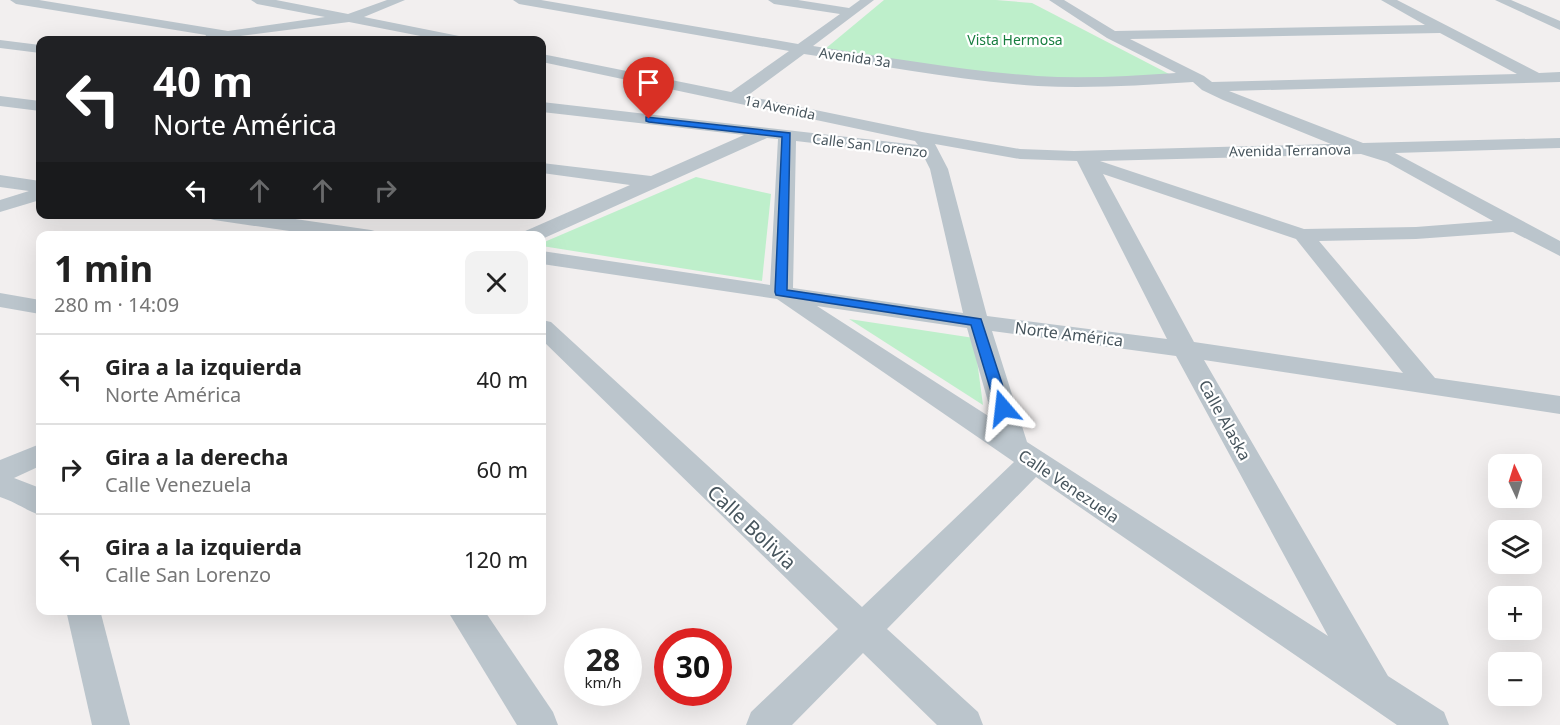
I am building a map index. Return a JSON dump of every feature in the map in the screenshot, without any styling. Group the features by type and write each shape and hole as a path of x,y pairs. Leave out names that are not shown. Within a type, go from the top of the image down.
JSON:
{"street":[{"path":"16,0 229,35"},
{"path":"221,36 350,18 399,0"},
{"name":"Avenida 3a","path":"519,0 801,49 1039,81 1206,82 1560,77"},
{"path":"774,0 851,12"},
{"path":"735,98 868,0"},
{"path":"1387,0 1535,78"},
{"path":"1501,0 1560,26"},
{"path":"267,1 439,36"},
{"path":"1059,1 1112,35 1206,82 1359,149 1389,153 1560,143"},
{"path":"1112,35 1443,29"},
{"path":"0,44 36,48"},
{"name":"1a Avenida","path":"546,59 735,98 926,144"},
{"path":"1206,82 1389,153 1514,226 1560,250"},
{"path":"0,101 36,106"},
{"name":"Calle San Lorenzo","path":"546,107 764,133 926,144 994,158 1020,154"},
{"path":"542,231 764,133"},
{"path":"781,292 787,135"},
{"path":"765,725 862,630 1025,456 977,322 939,168 926,144"},
{"name":"Avenida Terranova","path":"1020,154 1081,159 1359,149"},
{"path":"1081,159 1303,235 1416,233 1514,226"},
{"name":"Calle Alaska","path":"1081,159 1375,689"},
{"path":"546,168 654,182"},
{"path":"0,181 36,186"},
{"path":"0,206 36,195"},
{"path":"250,219 335,231"},
{"path":"1303,235 1426,384"},
{"name":"Norte América","path":"546,259 977,322 1185,349 1560,405"},
{"name":"Calle Venezuela","path":"781,292 1430,725"},
{"path":"0,300 36,306"},
{"name":"Calle Bolivia","path":"546,331 964,725"},
{"path":"0,472 36,456"},
{"path":"0,486 26,493 36,500"},
{"path":"84,615 111,725"},
{"path":"467,615 539,725"}],"green space":[{"name":"Vista Hermosa","path":"884,0 996,0 1032,3 1171,75 1062,80 987,74 825,49"},
{"path":"696,177 771,194 762,281 546,247 546,241"},
{"path":"849,319 974,338 983,405"}],"route":[{"path":"649,119 787,135 781,292 977,322 1003,408"}]}
